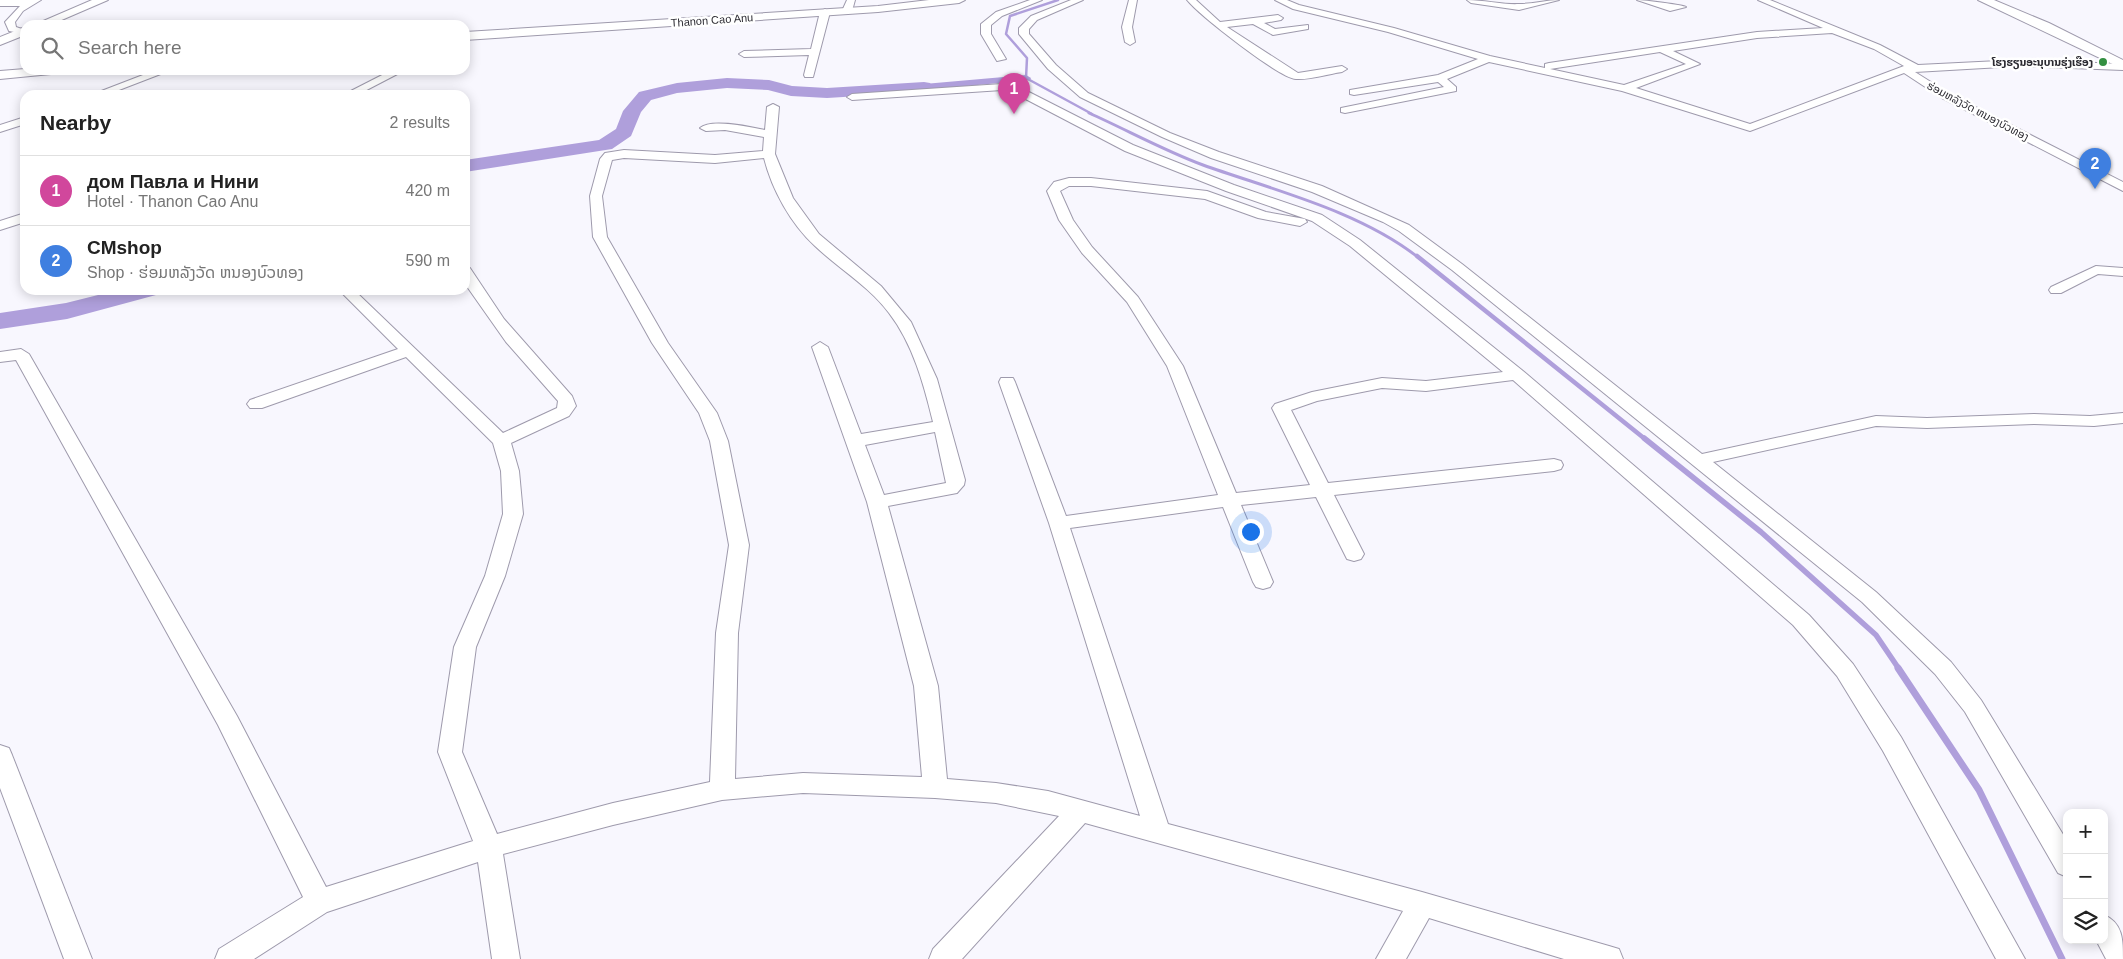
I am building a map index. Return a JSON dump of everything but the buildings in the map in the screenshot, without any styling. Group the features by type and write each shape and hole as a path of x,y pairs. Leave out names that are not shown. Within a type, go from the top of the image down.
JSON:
{"street":[{"path":"52,20 102,0"},
{"name":"Thanon Cao Anu","path":"470,36 825,12 849,6 959,0"},
{"path":"1000,59 986,34 986,24 999,14 1038,0"},
{"path":"1079,0 1034,18 1024,28 1024,34 1052,67 1084,95 1166,135 1267,174 1317,189 1360,206 1404,228 1699,460 1869,597 1943,668 1973,706 2063,858"},
{"path":"1130,42 1128,27 1133,0"},
{"path":"1191,0 1220,25 1259,54 1296,76 1342,69"},
{"path":"1279,0 1296,7 1391,30 1488,59 1625,88 1746,128 1754,128 1895,71 1914,68 2018,63 2123,66"},
{"path":"1471,0 1519,7 1555,0"},
{"path":"1641,0 1670,8 1682,8"},
{"name":"ຮ່ອມຫລັງວັດ ຫນອງບົວທອງ","path":"1762,0 1877,47 1914,68 1909,72 1912,75 1946,96 2123,187"},
{"path":"1984,0 2045,26 2123,66"},
{"path":"0,3 34,2"},
{"path":"20,30 12,29 10,22 16,14 34,2"},
{"path":"809,75 825,12"},
{"path":"1220,25 1278,18"},
{"path":"1256,22 1272,32 1305,27"},
{"path":"1536,69 1661,48 1757,35 1835,31"},
{"path":"0,41 20,33"},
{"path":"1625,88 1695,64 1661,48"},
{"path":"744,54 815,52"},
{"path":"1354,92 1440,78 1488,59"},
{"path":"0,75 20,73"},
{"path":"110,90 152,75"},
{"path":"358,90 390,75"},
{"path":"1345,110 1452,89 1440,78"},
{"path":"852,97 1009,88 1028,95 1129,148 1230,188 1317,218 1355,242 1517,375 1801,620 1845,670 1892,744 2011,959"},
{"path":"773,107 768,154 785,196 795,212 820,243 876,289 902,320 921,353 956,480 955,485 950,489 877,502"},
{"path":"0,129 20,122"},
{"path":"706,128 725,127 762,131 770,134"},
{"path":"722,790 726,633 739,545 719,441 708,413 660,343 600,237 596,196 606,159 609,156 624,154 715,159 768,154"},
{"path":"1263,582 1175,366 1133,300 1087,250 1066,220 1053,191 1058,185 1069,182 1090,182 1207,195 1263,215 1295,222 1330,226"},
{"path":"0,226 20,220"},
{"path":"2056,290 2096,270 2123,272"},
{"path":"470,280 510,334 566,400 568,406 563,412 500,441"},
{"path":"351,295 500,441 510,471 514,514 496,576 465,647 450,752 489,847 506,959"},
{"path":"820,347 877,502 926,686 934,788"},
{"path":"256,404 408,351"},
{"path":"0,357 21,354 229,723 318,902"},
{"path":"1354,554 1282,413 1284,406 1382,383 1426,386 1517,375"},
{"path":"1007,382 1059,523 1158,833"},
{"path":"1699,460 1876,421 1927,423 2034,419 2094,421 2097,419 2123,418"},
{"path":"854,441 941,426"},
{"path":"1059,523 1229,500 1554,465"},
{"path":"0,755 78,959"},
{"path":"229,959 318,902 489,847 614,814 722,790 803,784 934,788 996,793 1048,802 1422,904 1609,959"},
{"path":"944,959 1081,810"},
{"path":"1390,959 1422,904"},
{"path":"2108,935 2122,959"}],"waterway":[{"path":"1058,0 1010,16 1006,34 1027,58 1026,78 1092,114"},
{"path":"924,87 1026,78"},
{"path":"470,165 605,145 624,132 632,111 645,96 677,88 727,83 769,85 791,91 827,93 924,87"},
{"path":"1089,113 1203,165 1287,193 1343,215 1370,227 1419,258"},
{"path":"1417,256 1645,439"},
{"path":"0,321 67,311 128,295"},
{"path":"1644,438 1761,532 1876,635 1899,669"},
{"path":"1898,668 1979,790 2062,959"}],"place":[{"name":"ໂຮງຮຽນອະນຸບານຮຸ່ງເຮືອງ","path":"2103,62"},
{"name":"дом Павла и Нини","path":"1014,114"},
{"name":"CMshop","path":"2095,189"}]}
